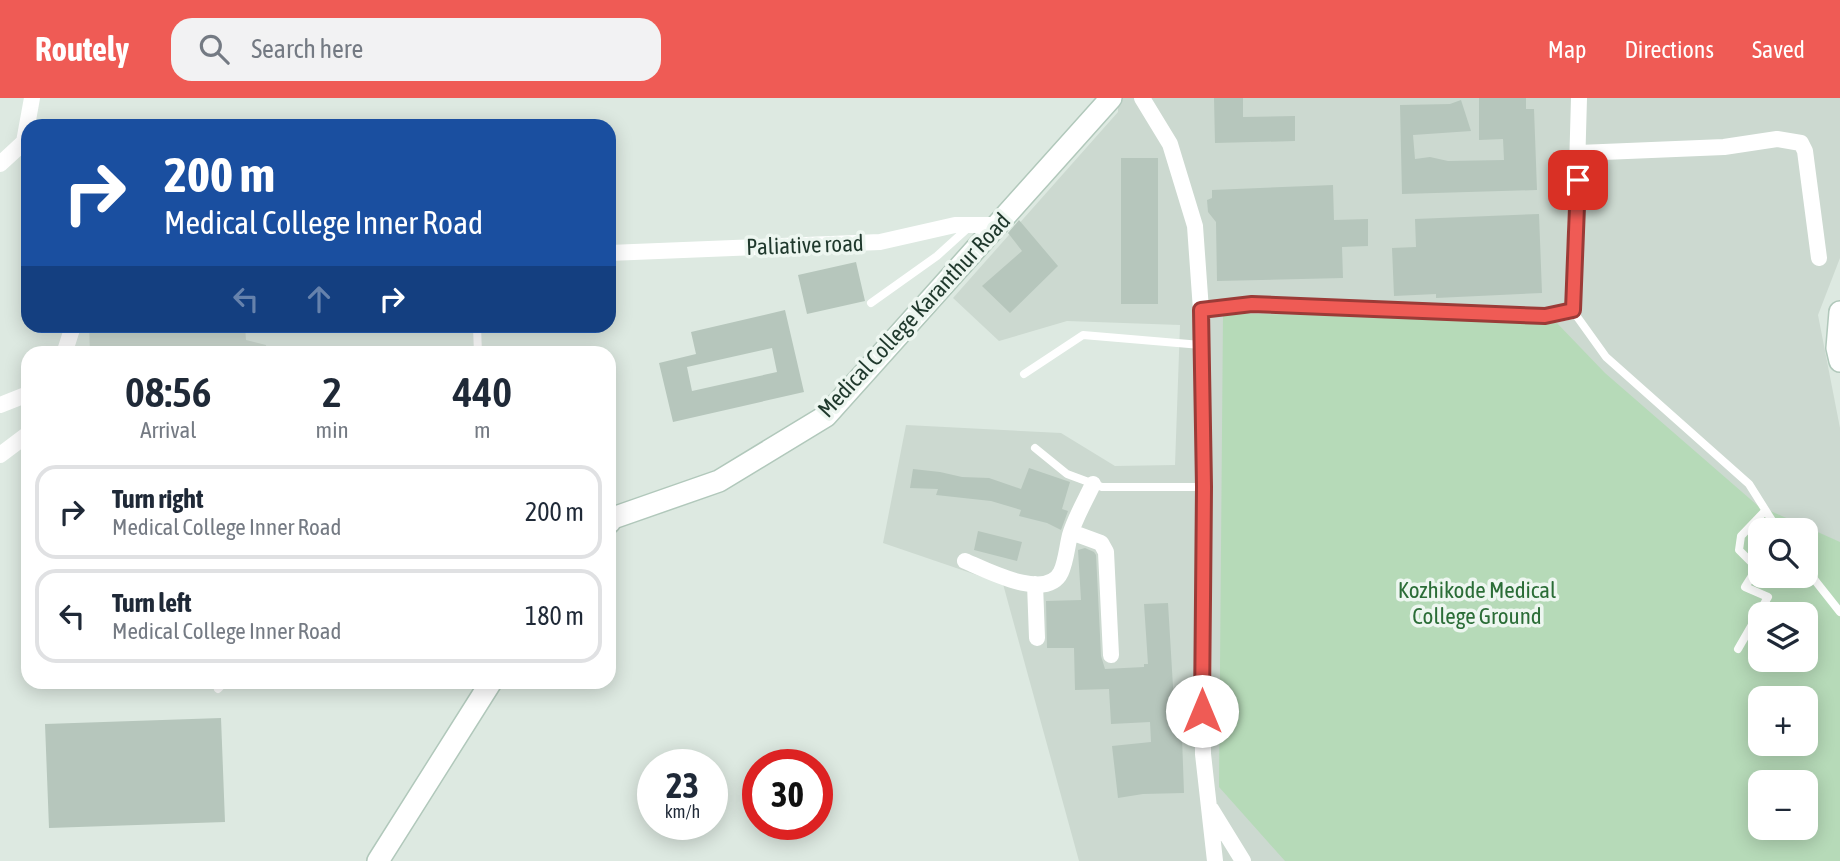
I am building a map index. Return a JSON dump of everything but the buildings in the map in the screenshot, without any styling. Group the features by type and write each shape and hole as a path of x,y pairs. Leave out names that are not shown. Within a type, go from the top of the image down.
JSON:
{"main road":[{"name":"Medical College Karanthur Road","path":"616,517 719,481 826,416 1111,98"},
{"path":"1840,312 1837,348 1840,361"},
{"path":"378,861 487,689"}],"street":[{"path":"29,119 32,98"},
{"path":"1142,98 1170,144 1195,226 1201,310 1204,487 1203,754 1215,861"},
{"path":"1201,310 1252,304 1545,316 1573,310 1579,98"},
{"path":"1579,153 1724,147 1777,139 1801,143 1805,151 1819,258"},
{"path":"0,164 21,147"},
{"name":"Paliative road","path":"616,253 880,242 955,225 999,225"},
{"path":"0,405 21,397"},
{"path":"0,455 21,439"},
{"path":"965,561 1007,579 1042,585 1055,581 1062,572 1071,532 1093,484"},
{"path":"1071,532 1101,543 1106,552 1111,655"},
{"path":"1035,584 1037,638"},
{"path":"1208,804 1243,861"}],"lane":[{"path":"871,303 937,256 971,225"},
{"path":"1573,310 1606,357 1749,484 1770,518"},
{"path":"1024,374 1083,335 1201,345"},
{"path":"1035,448 1067,474 1102,487 1204,487"},
{"path":"1738,649 1768,597 1745,587 1757,568 1739,550 1741,536 1765,511"},
{"path":"1818,584 1840,612"}],"shaded area":[{"path":"1118,98 1840,98 1840,258 1818,315 1840,428 1840,861 1079,861 1003,584 883,543 906,425 1061,433 1115,466 1175,465 1180,325 1067,321 999,341 953,298 1118,112"},
{"path":"89,333 246,333 246,340 266,346 90,346"}],"green space":[{"name":"Kozhikode Medical College Ground","path":"1223,313 1555,321 1605,373 1757,505 1786,518 1748,518 1748,588 1818,588 1818,532 1840,542 1840,861 1285,861 1219,787"}],"route":[{"path":"1202,711 1204,487 1201,310 1252,304 1545,316 1573,310 1578,180"}]}
